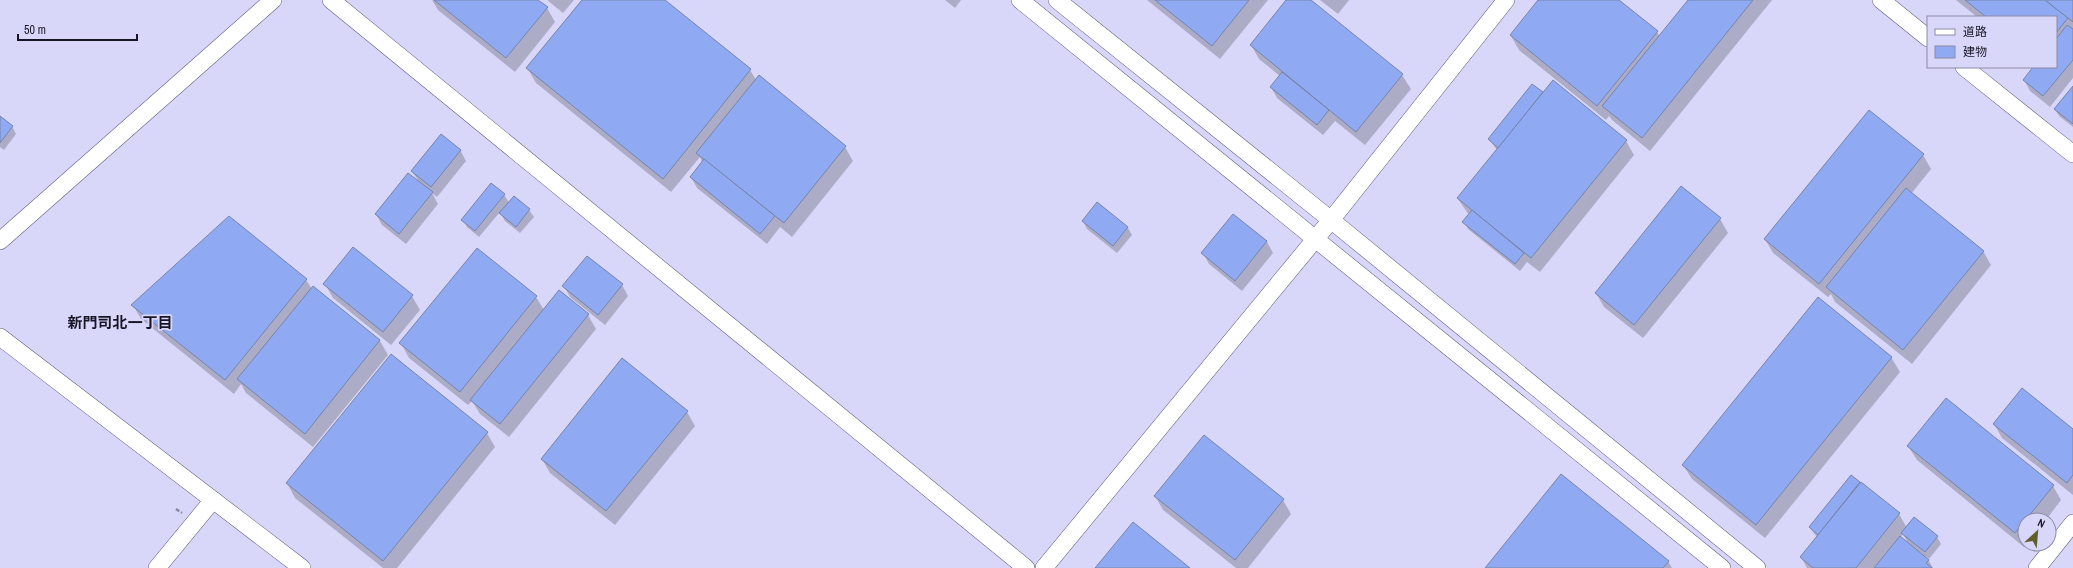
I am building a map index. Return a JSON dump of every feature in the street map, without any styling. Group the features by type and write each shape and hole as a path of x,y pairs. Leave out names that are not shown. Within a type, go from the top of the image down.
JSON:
{"street":[{"path":"0,241 273,0"},
{"path":"331,0 1026,568"},
{"path":"1020,0 1722,568"},
{"path":"1057,0 1331,220 1757,568"},
{"path":"1044,568 1331,220 1506,0"},
{"path":"1881,0 1927,37"},
{"path":"1965,68 2073,154"},
{"path":"0,337 302,568"},
{"path":"157,568 213,500"},
{"path":"2037,568 2073,523"}],"building":[{"path":"434,0 538,0 548,7 506,58"},
{"path":"582,0 665,0 751,69 663,179 526,68"},
{"path":"1155,0 1249,0 1212,46"},
{"path":"1286,0 1311,0 1403,74 1356,132 1250,45"},
{"path":"1538,0 1619,0 1658,31 1597,106 1510,35"},
{"path":"1688,0 1753,0 1642,138 1602,106"},
{"path":"1965,0 2045,0 2068,18 2057,32 2057,16 1985,16"},
{"path":"2045,0 2073,0 2073,22 2068,18"},
{"path":"2067,25 2073,29 2073,60 2043,96 2023,80 2032,68 2057,68 2057,38"},
{"path":"1282,72 1329,110 1317,125 1270,87"},
{"path":"759,75 846,146 784,223 696,153"},
{"path":"1553,80 1627,140 1531,258 1457,198"},
{"path":"1532,84 1543,92 1498,148 1488,139"},
{"path":"2073,86 2073,124 2054,109"},
{"path":"1869,110 1924,154 1819,284 1764,239"},
{"path":"0,116 13,126 0,143"},
{"path":"441,134 461,150 431,187 411,171"},
{"path":"704,159 775,216 760,234 690,177"},
{"path":"408,173 433,192 399,234 375,214"},
{"path":"491,183 505,194 475,231 461,220"},
{"path":"1681,186 1721,218 1634,325 1595,293"},
{"path":"1906,188 1984,251 1903,350 1826,287"},
{"path":"514,196 530,209 516,227 499,213"},
{"path":"1097,202 1128,227 1113,246 1082,221"},
{"path":"1472,210 1524,253 1515,264 1462,222"},
{"path":"1233,214 1267,241 1235,281 1201,253"},
{"path":"229,216 307,279 225,380 131,305"},
{"path":"353,247 413,295 383,332 323,284"},
{"path":"477,248 537,296 460,392 399,343"},
{"path":"587,256 623,284 598,315 562,286"},
{"path":"313,286 380,340 305,434 237,379"},
{"path":"559,290 589,314 500,424 470,400"},
{"path":"1818,297 1892,357 1756,525 1682,465"},
{"path":"391,354 488,432 383,561 286,483"},
{"path":"622,358 688,411 606,511 541,459"},
{"path":"2022,388 2073,429 2073,475 2067,483 1993,424"},
{"path":"1946,398 2054,485 2032,512 2017,512 2017,531 2015,533 1907,446"},
{"path":"1204,435 1284,499 1235,560 1154,496"},
{"path":"1561,474 1669,561 1663,568 1485,568"},
{"path":"1851,475 1860,482 1818,535 1809,527"},
{"path":"1861,482 1900,513 1856,568 1813,568 1800,557"},
{"path":"1914,517 1938,536 1925,552 1901,533"},
{"path":"1133,522 1190,568 1095,568"},
{"path":"1900,536 1929,560 1926,563 1932,568 1874,568"}],"district":[{"name":"新門司北一丁目","path":"120,323"}]}
